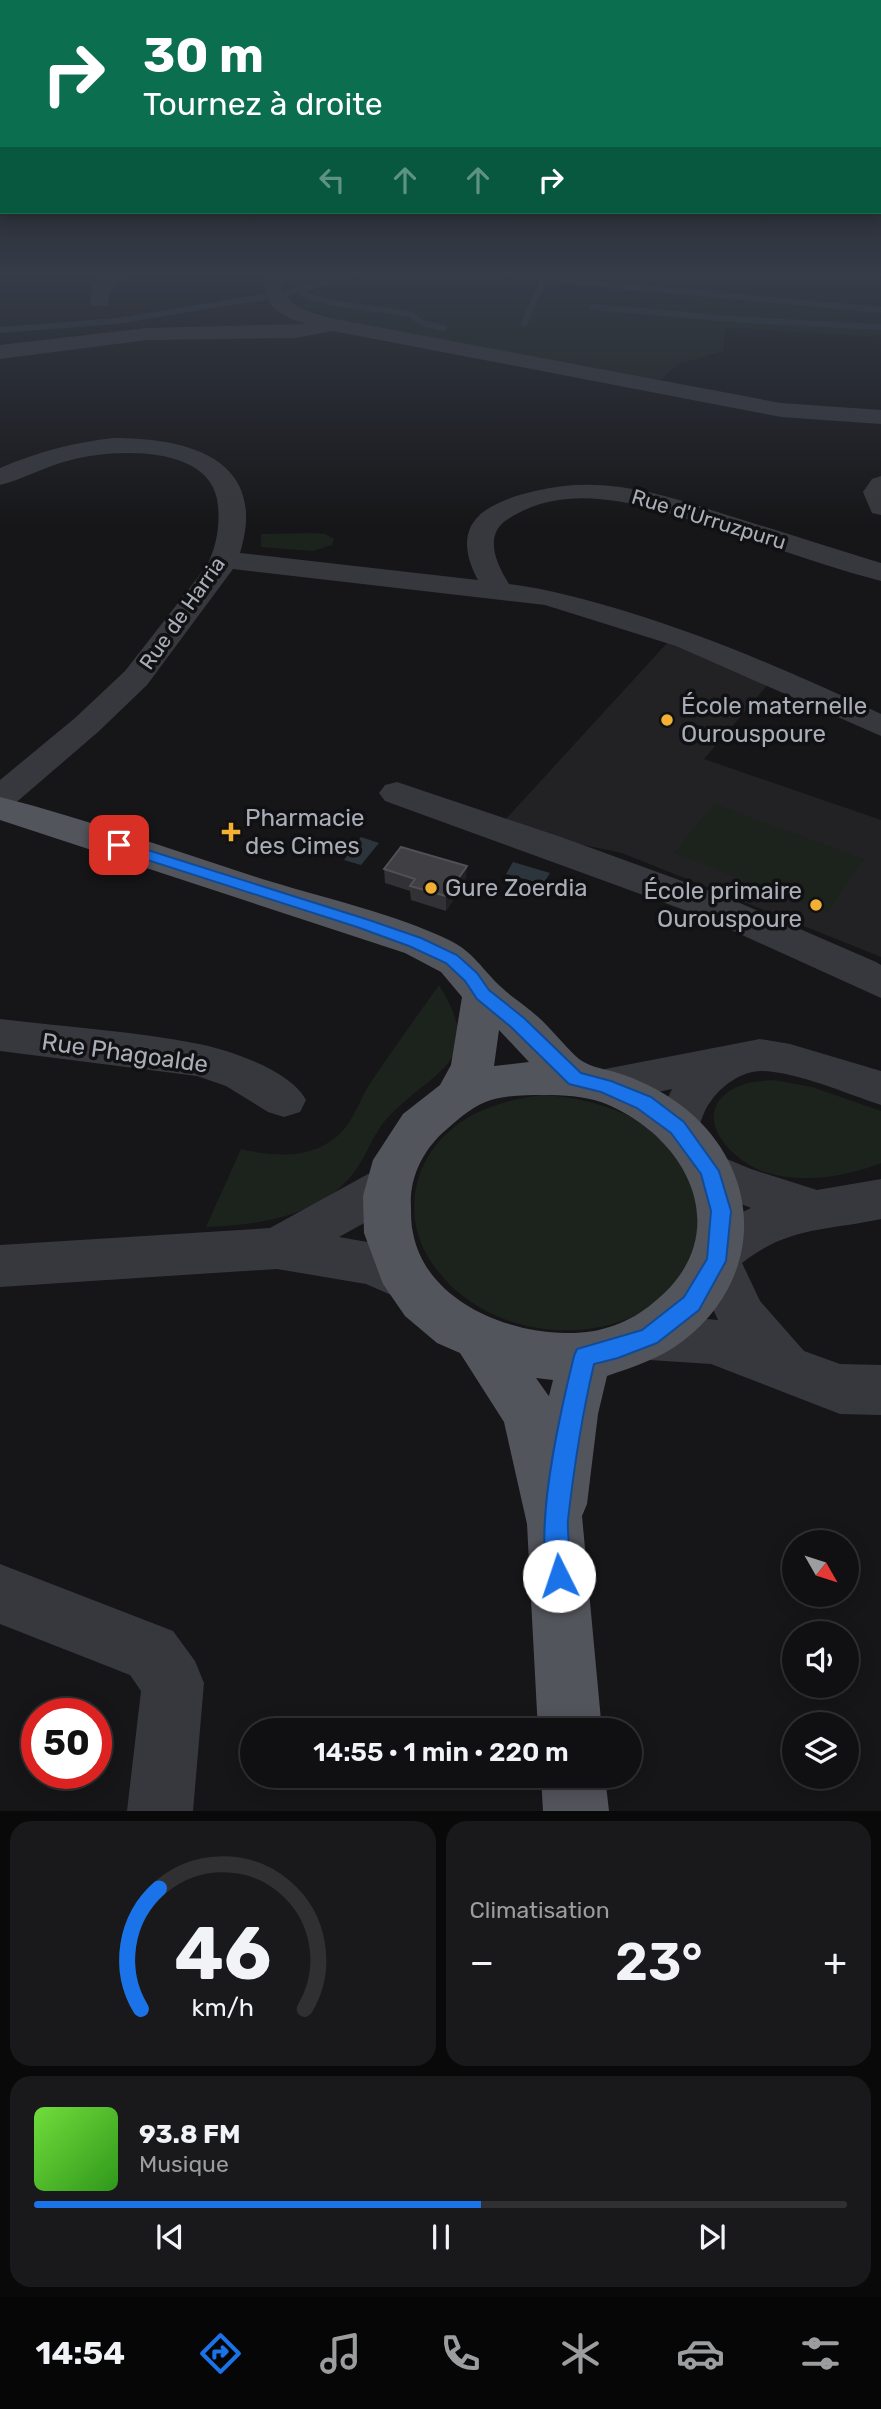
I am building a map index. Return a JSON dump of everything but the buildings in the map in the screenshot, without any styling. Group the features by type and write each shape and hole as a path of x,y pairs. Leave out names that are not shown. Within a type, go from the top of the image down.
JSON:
{"main road":[{"path":"0,807 415,942 452,959 471,977 483,994 590,1082"},
{"path":"456,1097 472,1065 483,994"},
{"path":"520,1079 590,1082 644,1102 677,1128 710,1171 721,1211 717,1257 691,1304 649,1336 618,1349 585,1356 531,1355 480,1340 437,1314 405,1279 386,1234 385,1188 398,1151 423,1120 456,1097 493,1083 520,1079"},
{"path":"480,1340 529,1413 556,1524 569,1718"},
{"path":"556,1524 571,1415 585,1356"},
{"path":"574,1788 576,1811"}],"street":[{"path":"505,358 780,410 881,417"},
{"name":"Rue de Harria","path":"0,477 45,457 99,447 148,447 183,454 218,472 231,496 232,524 224,560 158,654 134,681 0,798"},
{"path":"881,484 876,492 881,507"},
{"name":"Rue d'Urruzpuru","path":"498,590 486,568 479,545 481,532 490,519 512,506 541,496 599,491 628,494 658,502 881,572"},
{"path":"224,560 548,597 687,640 754,667 881,726"},
{"path":"397,793 712,906 862,972 881,983"},
{"name":"Rue Phagoalde","path":"0,1035 201,1060 241,1074 284,1100"},
{"path":"590,1082 760,1055 790,1060 881,1088"},
{"path":"677,1128 686,1102 698,1082 731,1060"},
{"path":"710,1171 737,1184 814,1209"},
{"path":"277,1248 385,1188"},
{"path":"785,1367 742,1317 717,1257 754,1228 814,1209 856,1205 881,1199"},
{"path":"0,1266 277,1248 373,1264 405,1279"},
{"path":"649,1336 712,1340 840,1389 881,1390"},
{"path":"0,1594 151,1653 173,1683 160,1811"}],"shaded area":[{"path":"539,358 701,358 679,364 660,380"},
{"path":"261,534 325,534 334,539 332,545 313,551 261,547"},
{"path":"668,642 770,682 704,759 881,820 881,957 622,853 579,844 505,820"},
{"path":"714,804 864,859 828,912 674,853"},
{"path":"361,837 379,843 361,865 344,860"},
{"path":"513,862 550,873 543,884 506,874"},
{"path":"439,985 453,1011 458,1031 456,1047 438,1074 383,1123 352,1175 322,1201 285,1216 246,1224 206,1227 241,1149 285,1155 313,1150 337,1136 348,1124 371,1082"},
{"path":"773,1080 812,1087 881,1111 881,1163 838,1175 794,1178 765,1172 740,1159 720,1137 715,1125 714,1113 719,1101 736,1087"},
{"path":"542,1095 589,1102 636,1120 674,1149 687,1169 695,1193 695,1244 676,1284 643,1312 600,1327 552,1330 504,1319 460,1294 427,1255 422,1245 415,1222 416,1187 424,1164 434,1148 445,1135 474,1114 507,1102"}],"place":[{"name":"École maternelle Ourouspoure","path":"667,720"},
{"name":"Pharmacie des Cimes","path":"231,832"},
{"name":"Gure Zoerdia","path":"431,888"},
{"name":"École primaire Ourouspoure","path":"816,905"}],"route":[{"path":"119,845 363,923 452,959 471,977 483,994 575,1079 605,1086 644,1102 677,1128 710,1171 721,1211 719,1252 691,1304 649,1336 618,1349 585,1356 571,1415 556,1524 559,1576"}]}
